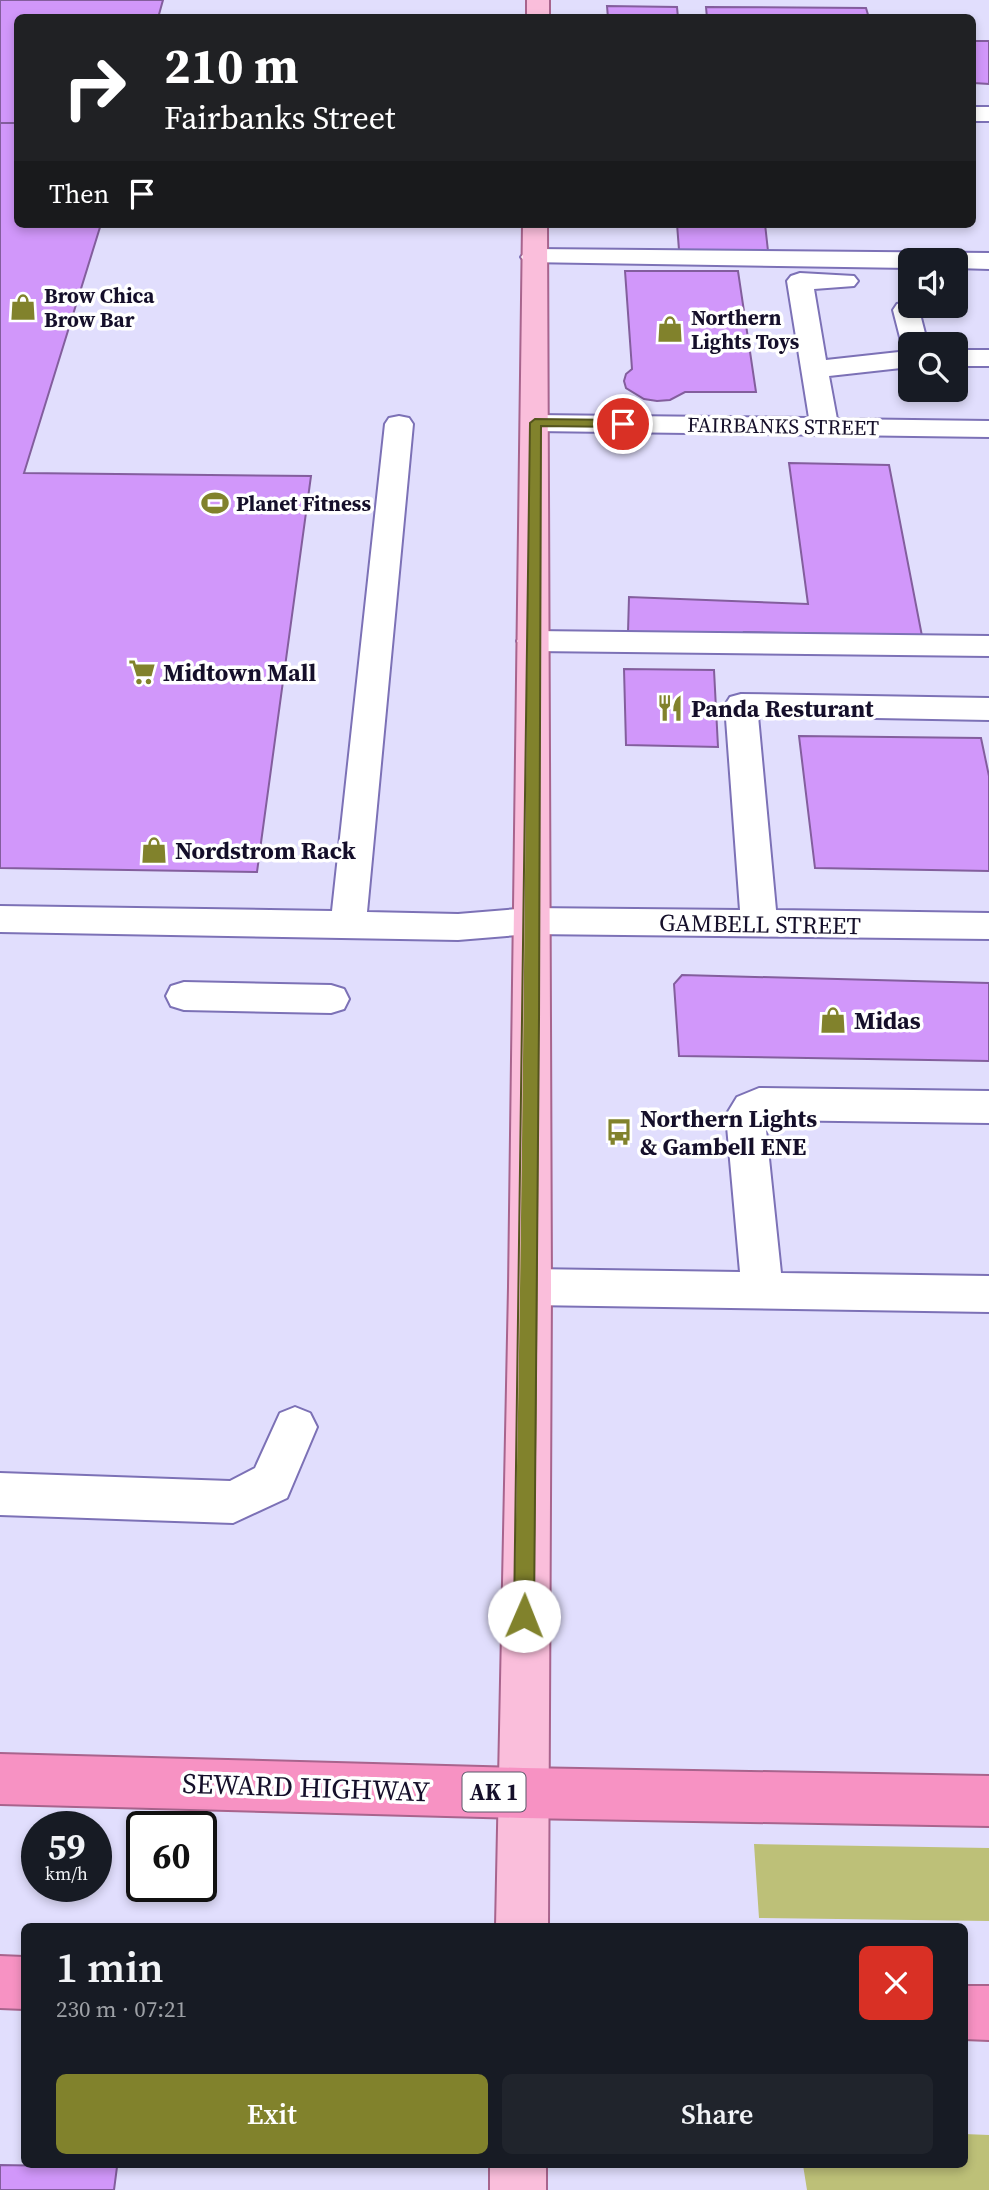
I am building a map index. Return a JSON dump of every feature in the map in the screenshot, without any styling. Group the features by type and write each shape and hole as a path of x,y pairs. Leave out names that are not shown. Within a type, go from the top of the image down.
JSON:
{"highway":[{"name":"SEWARD HIGHWAY","path":"0,1779 523,1793 989,1801"},
{"path":"0,1982 21,1983"},
{"path":"968,2012 989,2013"}],"main road":[{"path":"522,1923 530,1287 535,228"},
{"path":"518,2168 518,2190"}],"street":[{"path":"534,257 989,261"},
{"path":"824,427 800,281 898,282"},
{"path":"968,358 989,358"},
{"path":"815,369 898,360"},
{"name":"FAIRBANKS STREET","path":"535,423 989,429"},
{"path":"348,925 399,424"},
{"path":"533,641 989,646"},
{"path":"759,924 741,705 989,709"},
{"name":"GAMBELL STREET","path":"0,919 458,927 530,922 989,926"},
{"path":"184,996 331,999"},
{"path":"762,1290 745,1115 751,1108 759,1104 989,1107"},
{"path":"530,1287 989,1294"},
{"path":"0,1494 233,1502 271,1483 295,1427"}],"green space":[{"path":"754,1844 989,1848 989,1921 759,1918"},
{"path":"968,2134 989,2135 989,2190 807,2190 803,2168 968,2168"}],"building":[{"path":"0,0 163,0 159,14 14,14 14,123 0,123"},
{"path":"607,6 677,7 678,14 608,14"},
{"path":"706,7 866,8 868,14 707,14"},
{"path":"976,41 989,41 989,84 976,83"},
{"name":"Midtown Mall","path":"0,123 14,123 14,228 100,228 24,473 311,476 257,872 0,868"},
{"path":"677,228 765,228 768,251 679,250"},
{"path":"625,271 738,271 756,392 685,392 670,400 657,401 644,399 626,388 626,374 632,369"},
{"path":"789,463 889,465 922,636 744,632 745,636 628,632 629,597 808,604"},
{"name":"Panda Resturant","path":"624,669 714,670 718,747 626,745"},
{"path":"799,736 981,738 989,776 989,871 815,868"},
{"name":"Midas","path":"682,975 989,983 989,1061 679,1056 674,984"},
{"path":"0,2165 21,2165 21,2168 117,2168 114,2190 0,2190"}],"place":[{"name":"Brow Chica Brow Bar","path":"23,307"},
{"name":"Northern Lights Toys","path":"670,329"},
{"name":"Planet Fitness","path":"215,503"},
{"name":"Midtown Mall","path":"142,672"},
{"name":"Panda Resturant","path":"670,708"},
{"name":"Nordstrom Rack","path":"154,850"},
{"name":"Midas","path":"833,1020"},
{"name":"Northern Lights & Gambell ENE","path":"619,1132"}],"route":[{"path":"524,1616 530,1287 535,423 623,424"}]}
